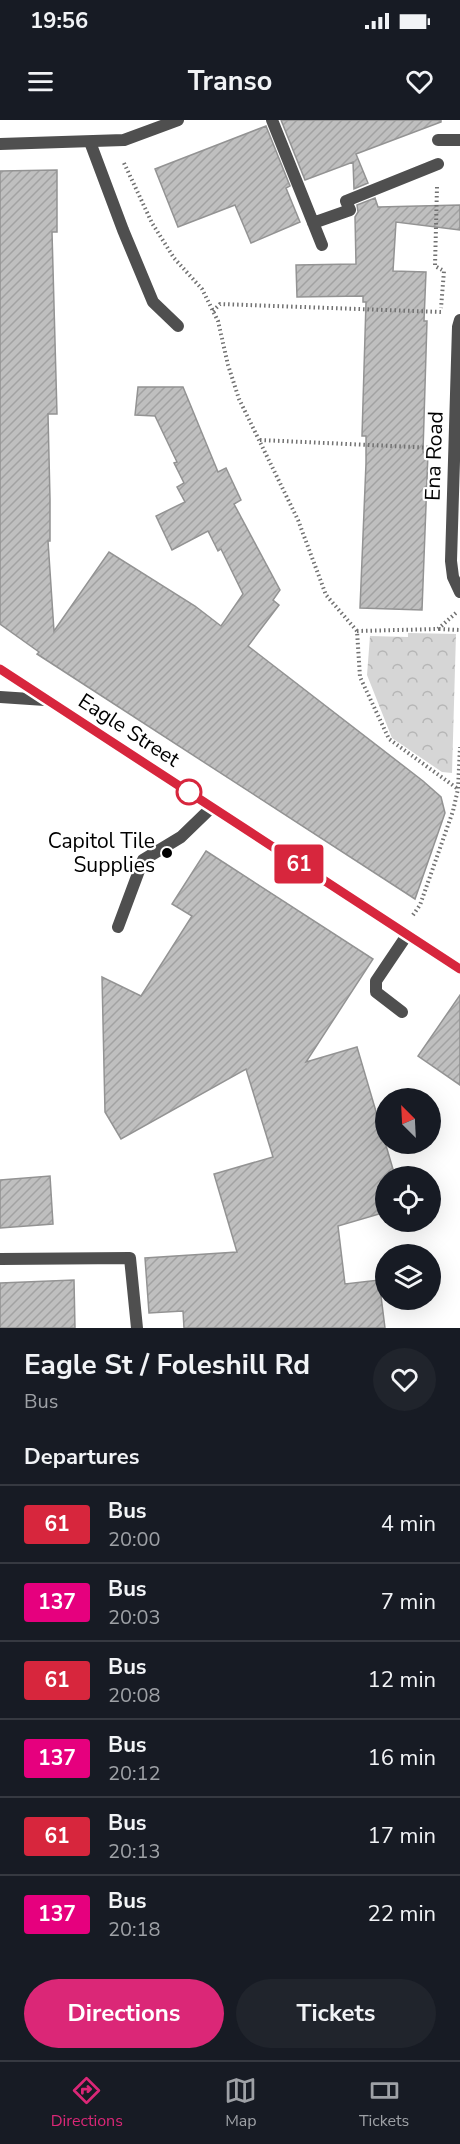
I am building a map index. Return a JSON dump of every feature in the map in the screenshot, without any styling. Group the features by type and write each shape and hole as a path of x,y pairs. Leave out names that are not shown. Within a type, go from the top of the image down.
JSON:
{"street":[{"path":"0,144 124,140 178,120"},
{"path":"272,120 322,245"},
{"path":"438,140 460,140"},
{"path":"90,142 153,302 178,327"},
{"path":"313,223 350,210 346,201 438,164"},
{"name":"Ena Road","path":"455,316 458,327 457,449 451,561 453,577 460,592"},
{"name":"Eagle Street","path":"0,669 460,969"},
{"name":"Eagle Street","path":"0,698 49,701"},
{"path":"118,927 143,860 181,837 212,807"},
{"path":"402,1012 376,992 376,981 405,933"},
{"path":"0,1259 130,1258 137,1328"}],"path":[{"path":"124,140 124,166 152,223 174,258 202,289 218,321 239,399 298,519 326,595 357,631 360,677 389,739 458,789"},
{"path":"438,164 435,266 444,271 441,312"},
{"path":"213,310 220,304 441,312 455,316"},
{"path":"259,440 457,449"},
{"path":"438,629 460,609"},
{"path":"357,631 460,630"},
{"path":"405,933 420,905 453,811 458,789 460,747"}],"green space":[{"path":"408,633 456,634 452,773 442,772 392,738 367,675 370,636 408,637"}],"building":[{"path":"281,120 441,120 441,122 356,154 368,183 354,189 353,162 305,180"},
{"path":"266,126 290,186 286,188 300,222 251,243 235,205 178,227 155,169"},
{"path":"57,170 57,232 52,232 57,414 48,414 50,541 48,541 54,631 109,552 195,606 221,626 243,594 221,549 218,551 208,531 172,550 156,516 185,502 177,487 184,483 174,463 177,462 155,416 135,415 138,387 183,387 218,472 226,468 241,500 234,504 280,590 273,600 279,605 248,646 441,797 445,813 415,899 37,654 39,652 0,624 0,171"},
{"path":"375,198 378,207 460,205 460,230 396,222 393,271 426,272 424,321 427,321 423,452 428,453 422,610 360,608 366,463 366,436 362,436 366,302 363,302 363,296 297,297 296,265 356,264 357,205"},
{"path":"206,851 373,959 306,1062 357,1047 375,1108 375,1154 389,1154 392,1166 375,1166 375,1215 338,1226 345,1284 375,1280 375,1310 383,1310 385,1328 184,1328 183,1311 149,1313 145,1258 237,1252 214,1174 273,1157 246,1069 121,1139 105,1112 102,977 141,996 192,916 172,904"},
{"path":"460,995 460,1085 418,1056"},
{"path":"50,1176 53,1224 0,1228 0,1180"},
{"path":"74,1280 75,1328 0,1328 0,1283"}],"bus line":[{"name":"61","path":"0,669 460,969"}],"place":[{"name":"Capitol Tile Supplies","path":"167,853"}]}
